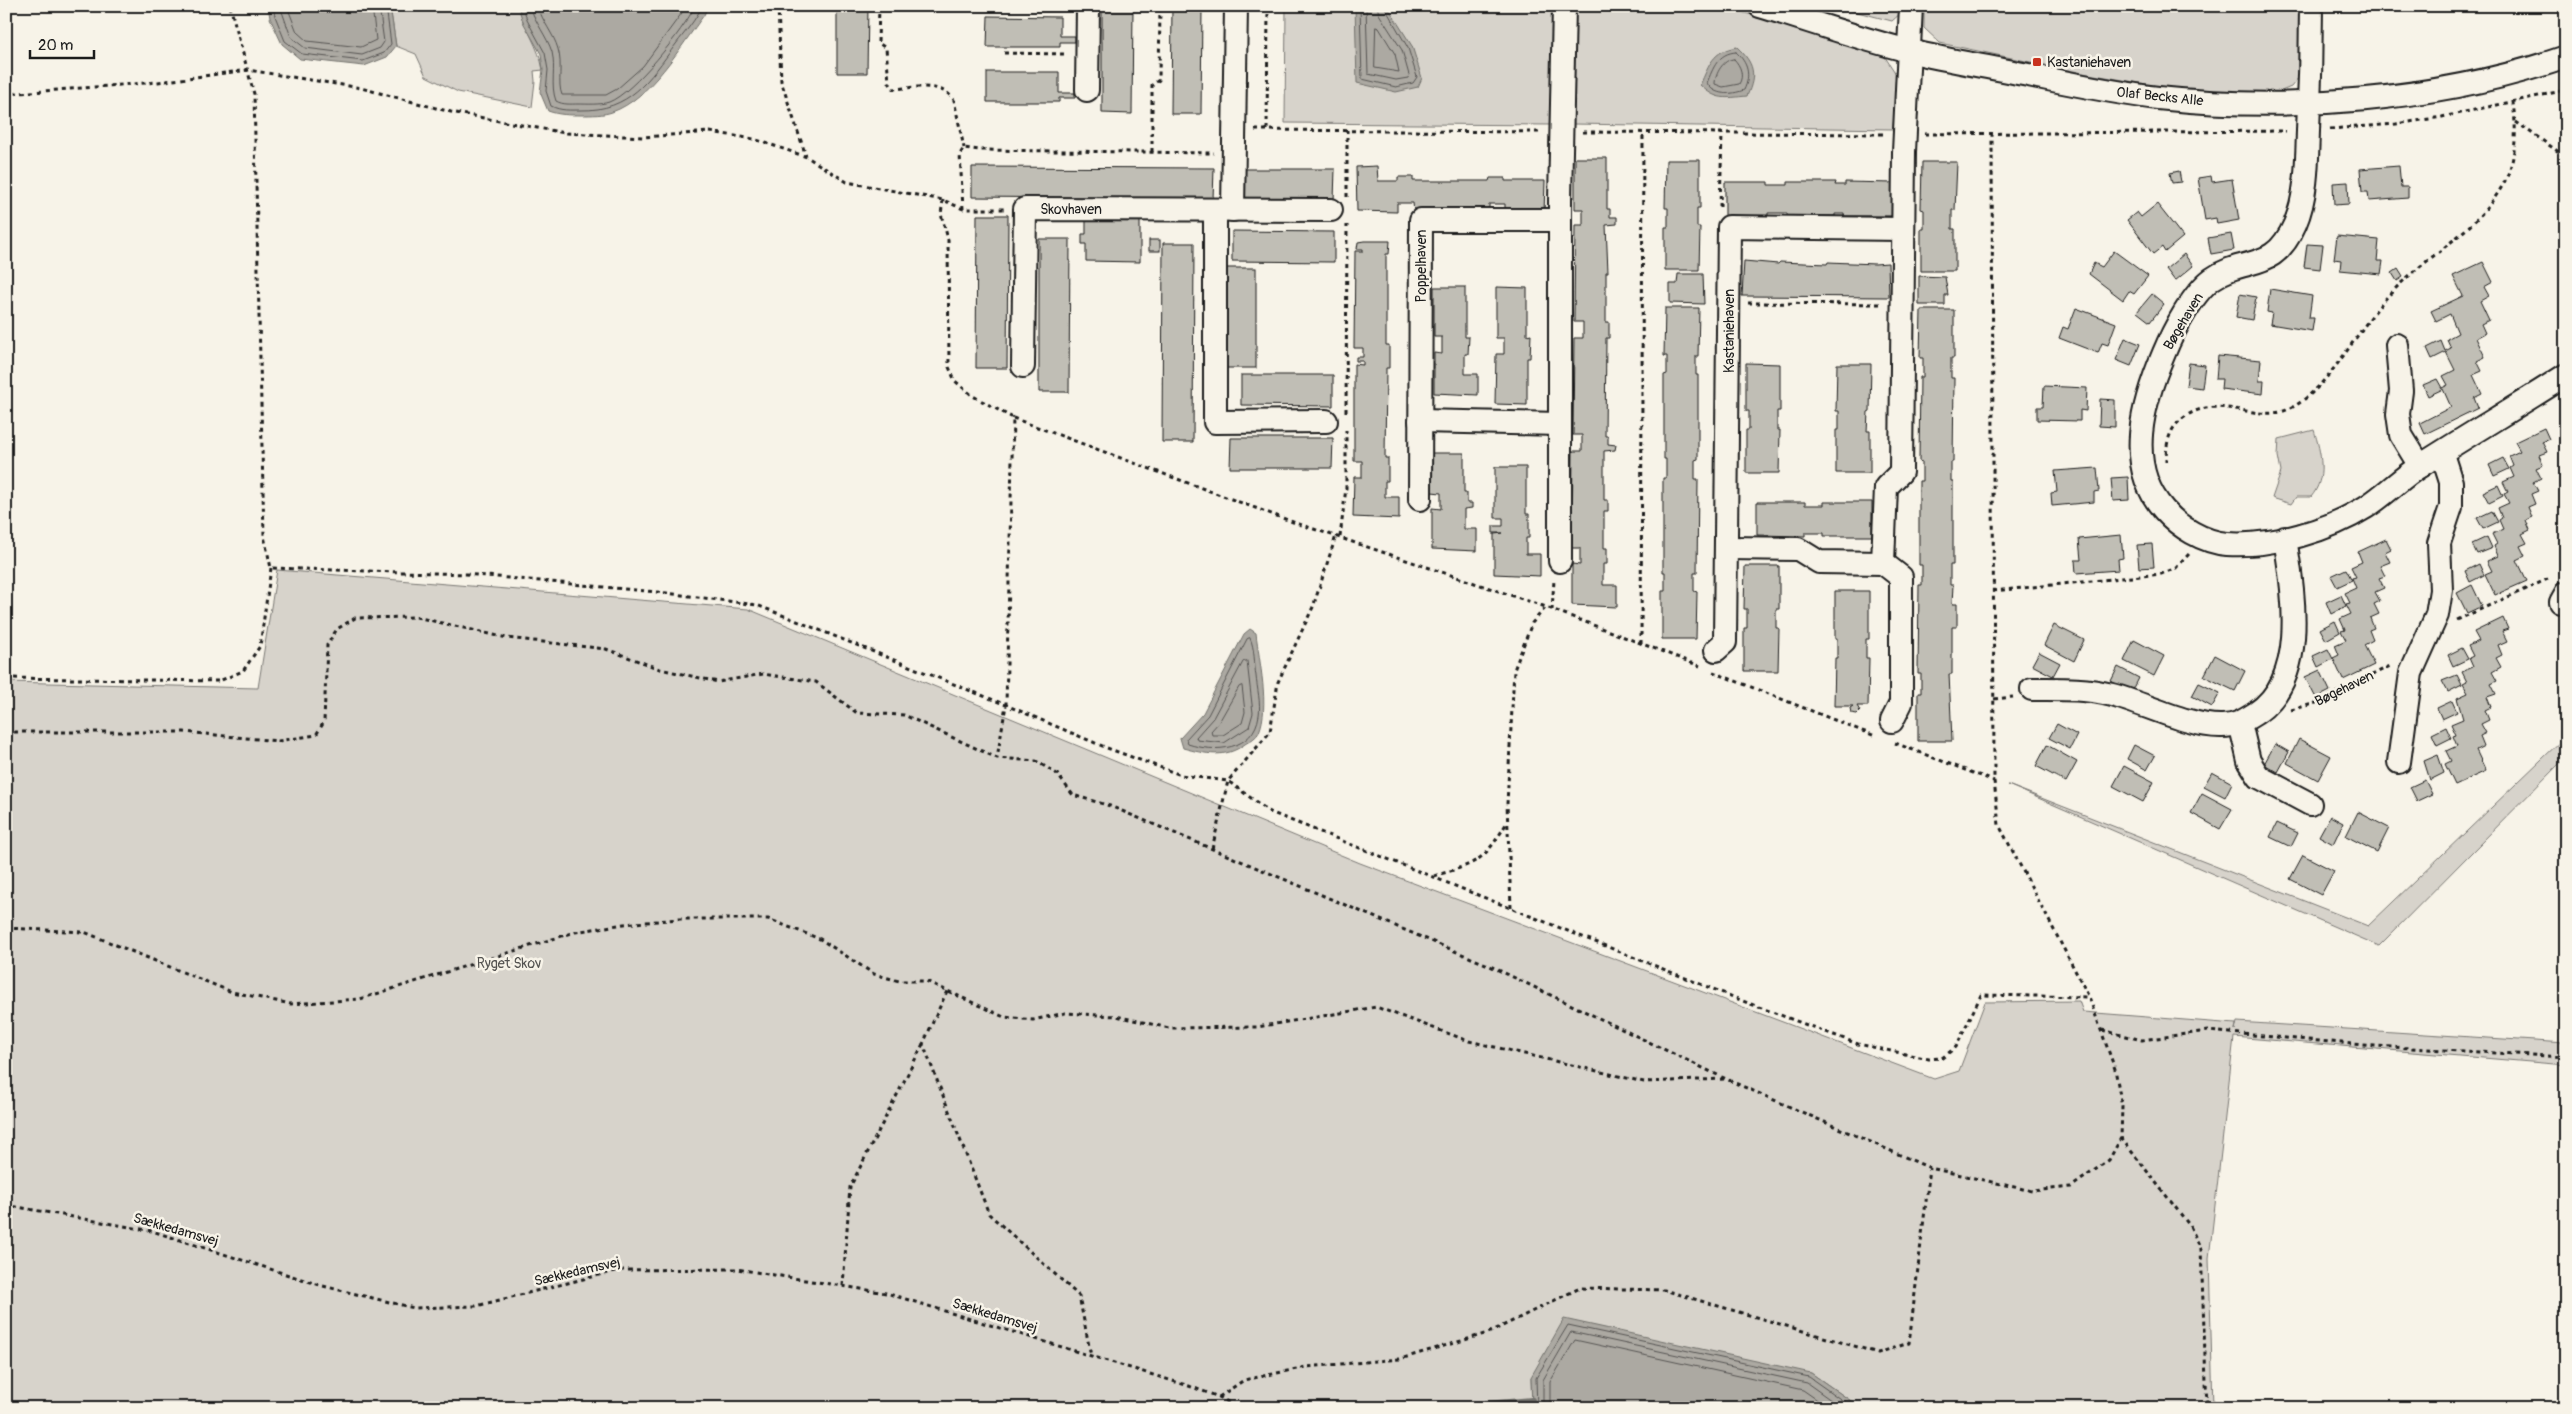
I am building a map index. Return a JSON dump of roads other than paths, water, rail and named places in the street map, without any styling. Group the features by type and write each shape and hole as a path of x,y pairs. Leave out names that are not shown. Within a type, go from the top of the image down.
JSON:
{"street":[{"path":"1088,6 1088,90"},
{"path":"1236,6 1234,153 1224,210 1215,422 1340,423"},
{"path":"1560,561 1560,220 1564,6"},
{"name":"Olaf Becks Alle","path":"1760,6 1910,51 2090,88 2157,98 2229,103 2311,103 2407,93 2477,81 2566,57"},
{"path":"1883,563 1886,487 1901,472 1904,145 1911,6"},
{"name":"Bøgehaven","path":"2311,6 2311,103 2306,178 2296,221 2286,241 2275,253 2256,264 2229,270 2211,280 2195,297 2164,351 2143,414 2140,447 2145,477 2158,502 2175,522 2199,536 2224,544 2249,544 2285,538 2332,524 2366,507 2420,466 2566,375"},
{"name":"Skovhaven","path":"1023,366 1025,209 1342,210"},
{"name":"Poppelhaven","path":"1420,499 1421,220 1560,220"},
{"name":"Kastaniehaven","path":"1712,660 1725,642 1729,227 1903,228"},
{"path":"2397,345 2401,391 2398,414 2401,436 2420,466"},
{"path":"1420,421 1559,424"},
{"path":"2399,762 2411,673 2437,615 2441,590 2439,543 2451,507 2451,482 2442,454"},
{"path":"2032,689 2080,689 2112,694 2181,718 2220,726 2240,723 2267,706 2283,680 2293,648 2294,598 2285,538"},
{"path":"1727,548 1798,549 1819,562 1883,563 1901,577 1901,703 1888,734"},
{"path":"2240,723 2249,761 2259,777 2310,804"}],"water":[{"path":"268,6 390,6 396,46 387,57 364,66 300,59 282,44 270,18"},
{"path":"518,6 708,6 704,15 675,56 652,84 639,96 612,112 568,115 548,111 540,92 543,70 541,54 523,22"},
{"path":"1355,6 1387,6 1412,46 1422,78 1418,87 1396,92 1357,83"},
{"path":"1737,47 1747,58 1752,69 1752,81 1747,96 1727,98 1711,94 1700,85 1710,65 1717,55"},
{"path":"1250,629 1256,633 1263,683 1264,709 1258,734 1238,749 1230,752 1215,754 1183,748 1180,738 1203,713 1244,634"},
{"path":"1564,1319 1811,1373 1861,1408 1532,1408 1531,1377"}],"waterway":[{"path":"1441,1408 1532,1400"}],"place":[{"name":"Kastaniehaven","path":"2037,62"}],"park label":[{"name":"Ryget Skov","path":"509,963"}]}
